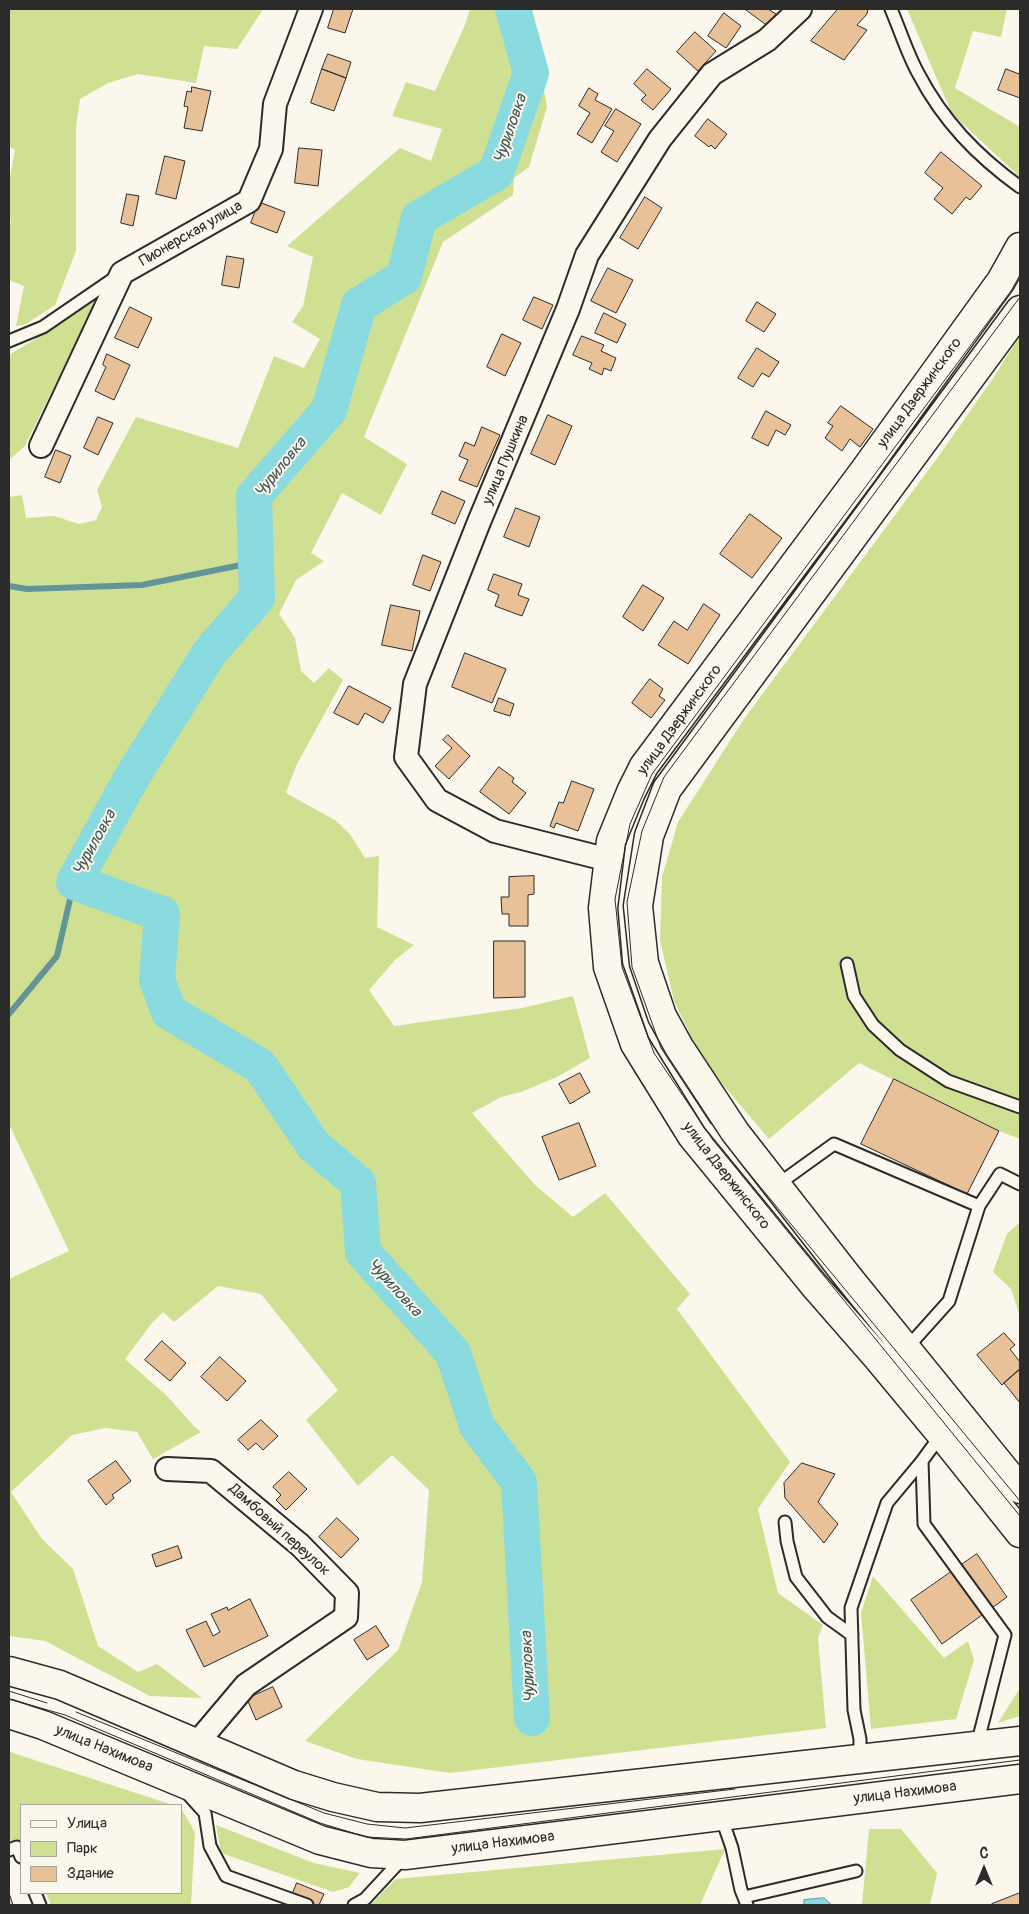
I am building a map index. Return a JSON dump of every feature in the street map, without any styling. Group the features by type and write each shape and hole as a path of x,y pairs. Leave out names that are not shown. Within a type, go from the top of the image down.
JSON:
{"main road":[{"name":"улица Дзержинского","path":"1020,247 1001,281 864,471 644,766 630,792 611,841 603,908 608,967 635,1044 692,1136 814,1285 877,1357 1020,1489"},
{"name":"улица Дзержинского","path":"1020,310 667,789 649,836 638,906 644,962 662,1016 679,1047 735,1132 906,1349 951,1425 1020,1533"},
{"path":"9,1671 60,1685 294,1785 333,1797 377,1807 420,1808 1020,1741"},
{"name":"улица Нахимова","path":"9,1714 43,1724 320,1840 370,1853 405,1855 1020,1779"}],"street":[{"name":"Пионерская улица","path":"41,446 122,273 249,200 270,149 275,104 311,9"},
{"name":"улица Пушкина","path":"609,860 495,831 437,800 406,757 416,684 479,522 568,309 587,255 660,139 712,74 767,40 800,9"},
{"name":"Дамбовый переулок","path":"167,1468 212,1471 300,1545 346,1593 346,1617 246,1685 197,1744"}],"lane":[{"path":"891,9 918,73 947,120 992,166 1020,187"},
{"path":"9,341 43,327 122,273"},
{"path":"847,964 854,996 872,1025 900,1050 948,1081 1020,1107"},
{"path":"777,1185 834,1144 979,1206"},
{"path":"906,1349 949,1301 979,1206 1000,1174 1020,1184"},
{"path":"860,1759 860,1740 854,1710 851,1608 887,1503 951,1425"},
{"path":"922,1460 924,1524 1005,1634 977,1746"},
{"path":"785,1522 787,1541 796,1577 827,1617 852,1634"},
{"path":"172,1777 205,1812 210,1846 226,1876 307,1905"},
{"path":"720,1816 732,1848 745,1901 856,1871"},
{"path":"9,1850 18,1847 20,1854"},
{"path":"354,1905 365,1899 405,1855"}],"green space":[{"path":"9,9 263,9 237,49 204,46 196,83 138,74 108,83 80,99 76,127 76,251 55,305 26,324 16,326 24,286 9,280 9,233 11,220 9,219 9,182 15,150 9,147"},
{"path":"470,9 534,9 525,29 538,56 547,107 529,167 514,178 513,195 443,242 364,437 407,464 381,515 342,493 311,553 324,561 296,580 279,614 295,638 301,671 314,683 329,668 343,680 296,766 286,793 335,820 350,834 365,858 379,856 377,927 414,945 396,959 369,990 394,1026 522,1008 573,996 590,1058 557,1077 521,1092 501,1097 472,1113 535,1185 573,1217 605,1193 690,1294 677,1309 790,1462 758,1509 778,1593 823,1625 818,1638 826,1728 450,1773 357,1759 305,1741 398,1650 422,1582 429,1490 392,1455 358,1486 306,1420 338,1390 261,1294 218,1286 174,1322 163,1312 152,1323 125,1359 166,1395 201,1432 153,1459 137,1432 106,1428 72,1435 11,1492 42,1539 73,1569 98,1646 138,1672 157,1664 202,1698 150,1696 45,1641 9,1636 9,1279 69,1251 9,1124 9,497 22,495 26,518 54,516 79,524 96,520 102,507 97,490 136,417 238,448 274,356 304,368 320,339 292,322 303,306 313,257 287,246 400,148 431,161 442,129 392,116 406,82 435,91 465,25"},
{"path":"907,9 1007,9 1001,37 973,31 955,88 1020,127 1020,177 952,114"},
{"path":"91,299 96,301 25,446 9,460 9,355 45,333"},
{"path":"1020,335 1020,1139 999,1131 859,1063 769,1139 703,1061 674,1001 660,940 662,877 678,822 744,719 938,457 994,377"},
{"path":"1020,1222 1020,1316 1011,1289 993,1272 1007,1234"},
{"path":"873,1576 944,1658 968,1641 974,1660 956,1719 871,1729 861,1613"},
{"path":"1020,1688 1020,1716 998,1723"},
{"path":"9,1751 170,1804 20,1804 20,1841 9,1841"},
{"path":"182,1810 195,1832 191,1905 51,1905 46,1894 182,1894"},
{"path":"216,1825 314,1863 360,1873 349,1887 333,1892 221,1853"},
{"path":"869,1829 901,1829 937,1873 930,1905 862,1905"},
{"path":"725,1849 700,1905 370,1905 396,1879"}],"water":[{"path":"824,1898 832,1905 804,1905 804,1900"}],"building":[{"path":"334,9 353,9 345,33 328,28"},
{"path":"745,9 768,9 776,14 767,25"},
{"path":"838,9 868,9 867,14 857,25 867,30 844,60 811,41"},
{"path":"724,13 741,26 726,48 708,36"},
{"path":"695,32 716,51 698,71 677,52"},
{"path":"328,54 351,62 346,78 322,69"},
{"path":"322,69 346,78 334,111 311,103"},
{"path":"647,69 671,89 653,110 641,100 646,95 634,84"},
{"path":"1006,69 1019,74 1020,70 1020,98 998,90"},
{"path":"192,87 211,91 202,131 184,128 188,107 184,106 187,91 191,92"},
{"path":"589,88 598,94 595,100 612,109 592,143 577,134 590,113 579,106"},
{"path":"616,109 641,124 617,162 601,152 614,131 605,126"},
{"path":"708,119 727,134 715,149 711,145 709,147 695,136"},
{"path":"299,148 322,150 318,186 295,183"},
{"path":"941,152 982,186 970,200 966,197 952,214 934,199 943,188 925,173"},
{"path":"165,156 185,161 176,199 156,194"},
{"path":"127,194 139,196 133,226 121,223"},
{"path":"645,197 662,208 638,249 620,238"},
{"path":"259,202 285,212 277,233 251,223"},
{"path":"227,256 244,259 239,288 222,285"},
{"path":"608,268 633,280 616,313 591,301"},
{"path":"534,297 553,305 542,329 523,320"},
{"path":"757,302 776,314 764,332 746,321"},
{"path":"130,307 152,318 138,348 115,338"},
{"path":"604,313 626,324 617,343 595,333"},
{"path":"502,334 521,343 505,376 487,367"},
{"path":"582,336 604,345 601,351 616,358 611,371 604,368 602,375 589,369 592,363 573,355"},
{"path":"757,348 779,362 769,377 762,373 753,387 738,378"},
{"path":"107,354 130,365 114,400 95,391 106,367 103,365"},
{"path":"841,406 873,429 860,447 850,439 842,451 825,438 833,426 828,423"},
{"path":"766,411 791,425 785,435 776,430 768,446 752,438"},
{"path":"548,415 572,426 555,465 531,454"},
{"path":"98,417 113,423 98,455 84,448"},
{"path":"482,427 500,435 477,487 459,480 468,460 459,456 465,442 474,446"},
{"path":"56,450 71,456 60,483 45,477"},
{"path":"442,491 465,501 455,524 432,514"},
{"path":"516,508 540,517 529,547 504,537"},
{"path":"750,514 782,538 752,578 720,554"},
{"path":"423,555 441,562 430,591 413,585"},
{"path":"494,574 522,584 518,595 529,599 522,616 495,606 499,595 488,590"},
{"path":"643,585 664,598 643,631 623,617"},
{"path":"704,604 720,615 688,664 658,645 674,621 687,630"},
{"path":"391,605 420,611 412,651 382,645"},
{"path":"465,653 506,669 492,703 452,687"},
{"path":"650,679 663,689 659,696 665,700 651,718 632,703"},
{"path":"349,686 391,708 383,723 365,713 358,725 334,713"},
{"path":"499,698 514,704 510,716 494,711"},
{"path":"448,735 470,756 449,779 435,766 452,748 443,740"},
{"path":"499,767 514,778 512,782 526,793 509,814 480,792"},
{"path":"572,781 594,789 578,831 556,823 554,828 550,826 559,802 563,803"},
{"path":"534,876 534,894 528,895 528,926 509,926 509,914 502,914 501,897 509,897 509,877"},
{"path":"494,941 525,941 525,997 494,998"},
{"path":"580,1073 590,1092 570,1104 559,1084"},
{"path":"894,1079 999,1131 967,1194 861,1144"},
{"path":"579,1123 596,1166 559,1180 542,1137"},
{"path":"1004,1333 1015,1345 1010,1349 1020,1362 1020,1369 1002,1385 977,1355"},
{"path":"162,1341 186,1363 170,1381 145,1360"},
{"path":"220,1357 246,1381 227,1401 201,1377"},
{"path":"1020,1369 1020,1403 1004,1383"},
{"path":"261,1420 278,1436 263,1450 256,1443 248,1450 238,1440"},
{"path":"116,1461 131,1481 112,1495 114,1498 106,1505 88,1481"},
{"path":"802,1463 835,1474 818,1502 838,1524 824,1543 785,1498 784,1483"},
{"path":"289,1472 307,1489 286,1510 276,1500 281,1495 273,1487"},
{"path":"337,1518 359,1539 341,1558 319,1537"},
{"path":"178,1546 182,1558 156,1567 152,1555"},
{"path":"977,1554 1007,1597 942,1644 911,1600"},
{"path":"250,1599 268,1636 204,1667 186,1630 206,1621 213,1636 220,1632 211,1614 227,1607 228,1610"},
{"path":"376,1626 389,1646 367,1660 354,1640"},
{"path":"273,1687 282,1707 256,1720 247,1699"},
{"path":"297,1883 324,1894 319,1905 288,1905"},
{"path":"9,1893 13,1905 9,1905"},
{"path":"1020,1893 1020,1905 992,1904"}],"waterway":[{"name":"Чуриловка","path":"513,9 531,73 496,173 419,218 404,277 359,305 329,410 254,496 257,598 210,652 132,777 74,882 162,914 157,980 169,1012 260,1066 314,1146 358,1183 363,1252 453,1353 477,1426 519,1482 532,1718"},
{"path":"9,586 27,589 142,585 256,562"},
{"path":"9,1014 57,956 74,882"}],"tram line":[{"path":"1020,275 1011,291 652,774 630,824 615,899 622,967 654,1053 713,1140 1020,1516"},
{"path":"711,1124 661,1048 632,967 627,902 642,831 664,777 1020,297"},
{"path":"738,1160 1020,1501"},
{"path":"9,1691 47,1703"},
{"path":"9,1699 65,1715 320,1823 366,1837 406,1839 1020,1760"},
{"path":"76,1712 324,1813 367,1824 405,1828 735,1789"}]}
